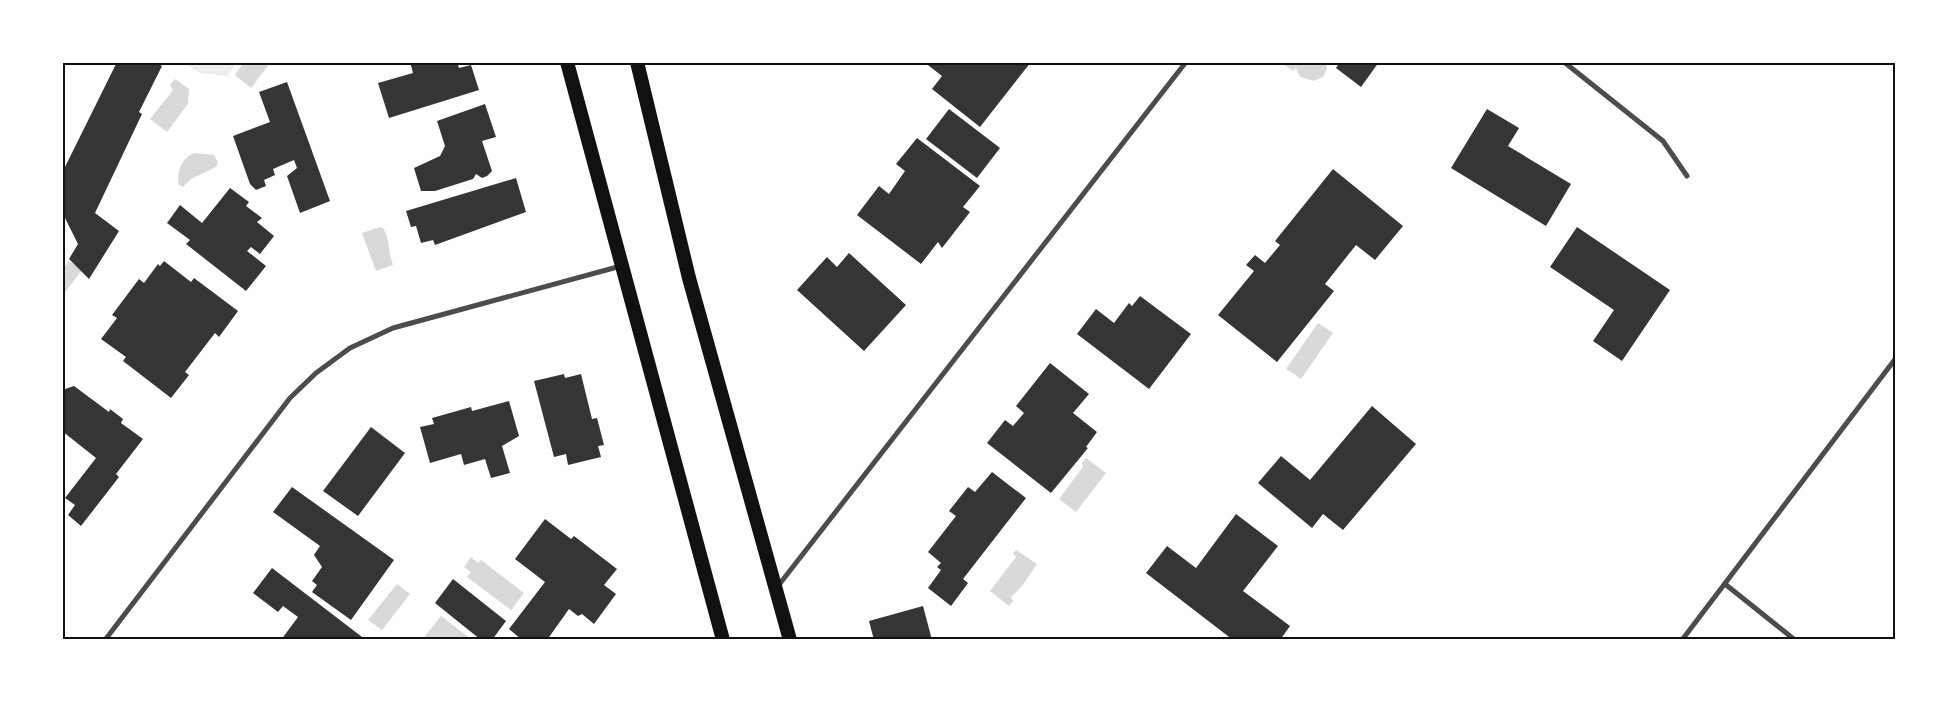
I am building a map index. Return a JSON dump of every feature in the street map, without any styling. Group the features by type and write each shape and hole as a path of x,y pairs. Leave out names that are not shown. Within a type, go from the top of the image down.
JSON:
{"highway":[{"path":"567,62 722,640"},
{"path":"637,62 689,278 790,640"}],"street":[{"path":"776,588 1186,62"},
{"path":"1564,62 1663,141 1687,176"},
{"path":"105,640 290,398 316,373 350,348 392,328 622,266"},
{"path":"1682,640 1896,358"},
{"path":"1725,584 1795,640"}],"shaded area":[{"path":"244,62 270,62 251,88 235,75"},
{"path":"1280,62 1326,63 1327,68 1323,77 1314,81 1300,77 1296,68 1293,71"},
{"path":"184,63 236,63 227,76 200,73"},
{"path":"175,79 189,89 188,104 167,132 150,119 173,90 170,85"},
{"path":"194,153 214,155 218,163 216,167 191,179 183,187 179,185 179,170 186,158"},
{"path":"380,227 383,228 387,237 393,265 376,271 362,233"},
{"path":"69,261 82,270 63,295 63,268"},
{"path":"1318,323 1333,333 1301,379 1286,369"},
{"path":"1086,458 1106,473 1076,512 1059,499 1083,467 1082,463"},
{"path":"1016,550 1037,564 1022,586 1011,597 1013,601 1009,606 990,591 1016,557 1013,553"},
{"path":"471,557 478,563 481,560 524,593 511,610 467,577 471,572 464,567"},
{"path":"397,584 410,594 382,630 368,620"},
{"path":"441,616 471,639 429,639 425,636"}],"building":[{"path":"117,62 155,62 162,66 139,112 142,114 95,213 119,231 89,279 69,259 78,244 62,212 62,173"},
{"path":"410,62 457,62 459,68 471,65 479,90 389,118 378,83 413,73"},
{"path":"924,62 1031,62 980,127 932,89 942,76"},
{"path":"1340,62 1379,62 1361,87 1336,68"},
{"path":"287,82 330,201 300,213 287,176 297,168 294,160 273,169 275,175 264,180 266,186 256,190 250,184 233,136 270,122 259,92"},
{"path":"485,104 496,137 482,141 492,171 482,178 476,174 473,179 435,191 421,191 414,168 440,156 445,146 437,121"},
{"path":"949,109 1000,148 977,178 926,139"},
{"path":"1487,109 1519,128 1508,146 1571,184 1546,226 1451,168"},
{"path":"917,138 980,186 963,207 970,212 942,248 938,242 921,264 857,215 879,186 889,194 905,171 896,164"},
{"path":"1333,169 1403,226 1375,260 1356,245 1325,284 1334,291 1277,362 1218,315 1254,271 1246,265 1255,255 1265,263 1280,245 1275,241"},
{"path":"516,178 526,212 435,245 433,240 421,243 416,226 411,227 406,211"},
{"path":"230,188 249,202 246,206 262,218 257,222 274,236 260,254 251,247 247,251 266,266 246,291 186,244 190,240 167,223 180,205 202,223"},
{"path":"1577,227 1670,290 1622,361 1593,341 1614,310 1550,267"},
{"path":"849,253 906,305 864,351 797,290 827,257 837,267"},
{"path":"164,261 191,282 194,278 238,311 219,337 215,333 185,372 189,375 171,398 123,361 126,357 101,339 117,318 112,315 139,279 144,283 158,264 160,266"},
{"path":"1140,296 1191,334 1149,389 1077,334 1096,309 1114,323 1129,303 1132,306"},
{"path":"1050,363 1089,394 1073,413 1097,432 1086,447 1088,448 1051,493 987,443 1005,420 1013,426 1024,413 1016,406"},
{"path":"564,374 565,378 581,374 592,419 597,418 604,445 598,446 601,457 568,465 566,454 554,457 534,381"},
{"path":"74,386 109,412 110,409 123,419 121,423 143,439 116,474 119,477 81,526 68,515 75,505 65,498 96,458 62,431 62,390"},
{"path":"509,401 519,436 502,446 510,473 491,478 485,459 464,465 461,454 430,463 420,427 434,424 432,418 471,407 472,411"},
{"path":"1372,406 1416,444 1343,530 1323,514 1312,528 1258,483 1281,456 1310,480"},
{"path":"371,427 405,453 358,516 323,491"},
{"path":"992,472 1026,498 963,579 968,583 951,606 928,588 941,570 937,567 941,563 928,552 956,516 949,511 968,487 975,492"},
{"path":"292,487 394,560 351,620 312,592 317,585 312,581 322,567 314,555 320,546 273,512"},
{"path":"1236,514 1278,546 1243,591 1290,626 1280,640 1233,640 1146,573 1167,546 1196,568"},
{"path":"545,519 571,539 574,536 617,569 604,585 616,594 594,624 582,614 578,616 569,609 547,640 522,640 509,629 545,582 515,559"},
{"path":"272,568 366,640 281,640 298,617 283,606 278,612 253,593"},
{"path":"453,579 506,621 492,640 481,640 435,603"},
{"path":"923,606 932,640 874,640 869,621"}]}
